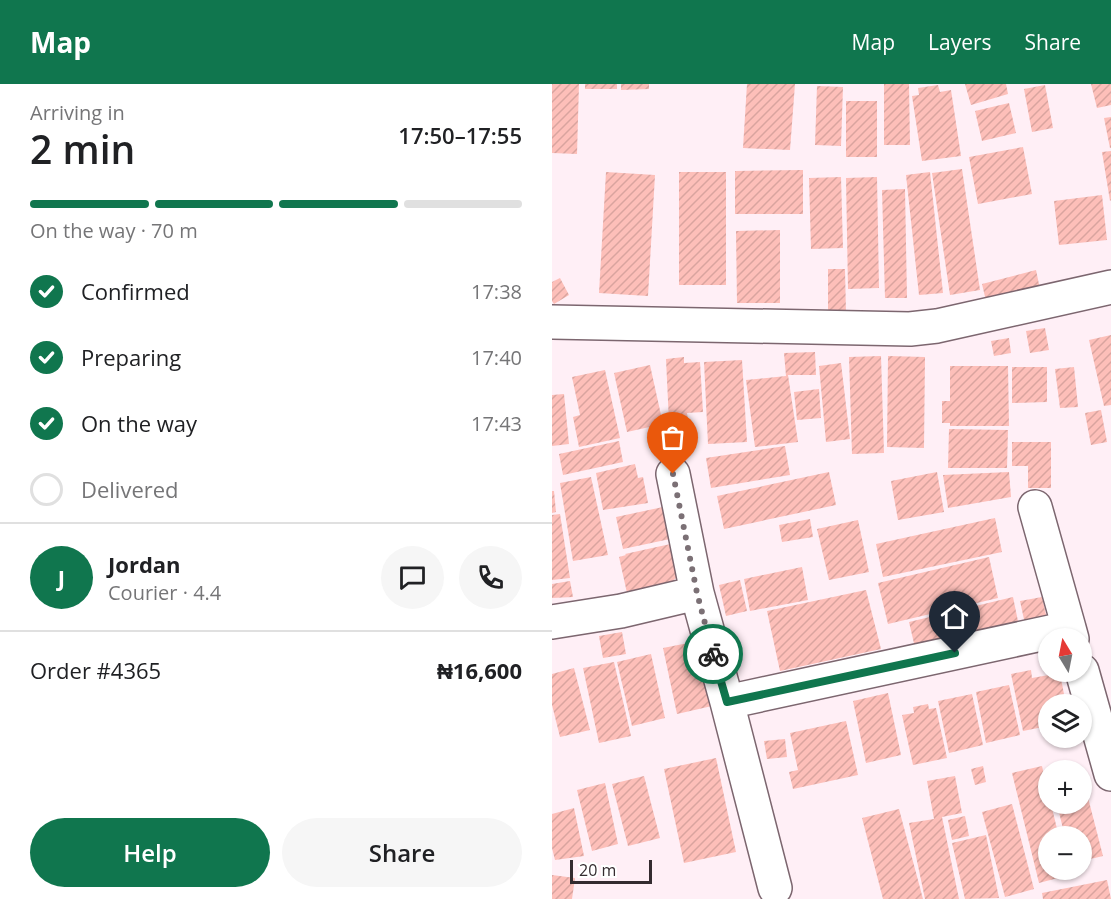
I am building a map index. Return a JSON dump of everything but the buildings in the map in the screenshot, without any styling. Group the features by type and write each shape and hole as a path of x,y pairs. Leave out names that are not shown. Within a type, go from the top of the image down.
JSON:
{"street":[{"path":"552,322 910,329 937,326 1111,287"},
{"path":"673,474 697,593 775,888"},
{"path":"1035,507 1069,628"},
{"path":"552,622 621,611 697,593"},
{"path":"727,702 1038,641"},
{"path":"1085,682 1111,774"}],"way so far":[{"path":"673,474 697,593 713,654"}],"route":[{"path":"713,654 727,702 955,653"}]}
